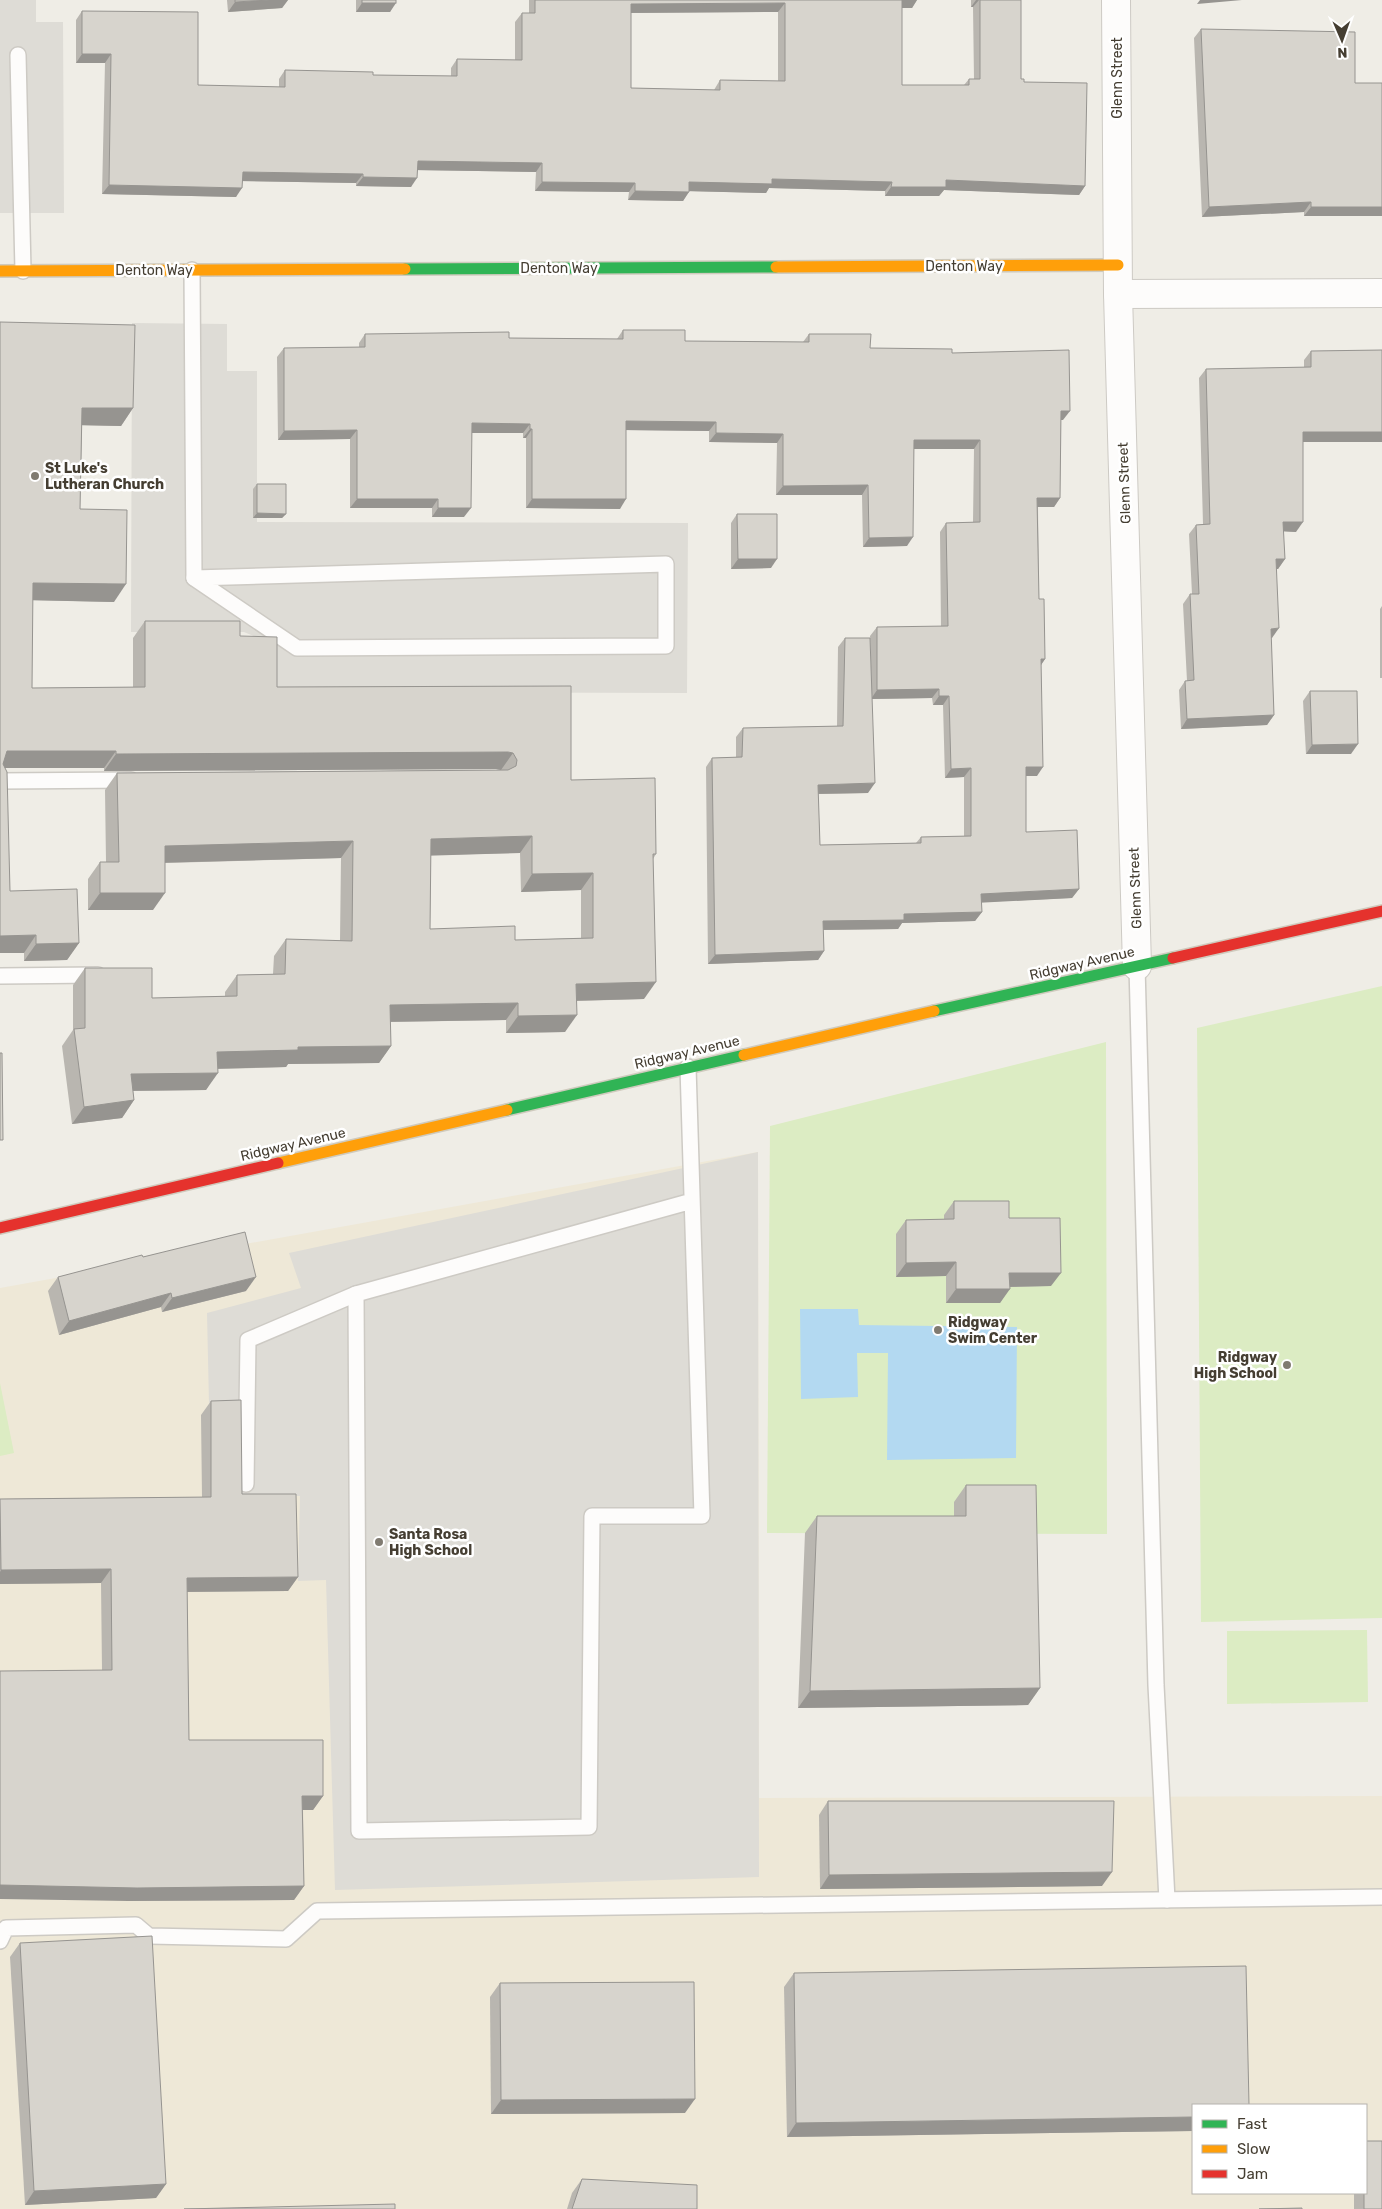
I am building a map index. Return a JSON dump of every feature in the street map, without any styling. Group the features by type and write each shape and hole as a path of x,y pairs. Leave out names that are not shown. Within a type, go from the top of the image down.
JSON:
{"street":[{"name":"Glenn Street","path":"1116,0 1118,294 1137,966"},
{"name":"Denton Way","path":"0,271 1118,265"},
{"path":"1118,294 1382,293"},
{"name":"Ridgway Avenue","path":"0,1228 688,1067 1382,911"}],"lane":[{"path":"18,55 24,271"},
{"path":"192,270 194,578"},
{"path":"666,564 666,646 297,648 194,578 666,564"},
{"path":"0,781 149,780"},
{"path":"1137,966 1156,1685 1167,1900"},
{"path":"0,976 115,975"},
{"path":"356,1294 359,1831 589,1827 592,1516 702,1516 688,1067"},
{"path":"246,1484 248,1340 356,1294 692,1201"},
{"path":"0,1940 6,1928 136,1926 150,1936 286,1939 317,1911 1382,1897"}],"shaded area":[{"path":"0,0 36,0 36,22 63,22 64,213 0,213"},
{"path":"132,323 227,324 227,371 257,371 257,522 688,523 687,693 275,692 275,645 244,632 131,632"},
{"name":"Santa Rosa High School","path":"758,1152 759,1798 1382,1796 1382,2209 0,2209 0,1288"},
{"path":"758,1152 759,1877 335,1890 326,1580 298,1581 300,1496 211,1495 207,1313 301,1288 289,1253"}],"green space":[{"name":"Ridgway High School","path":"1382,986 1382,1618 1201,1622 1197,1028"},
{"name":"Ridgway Swim Center","path":"1106,1042 1107,1534 767,1533 770,1126"},
{"path":"0,1383 14,1453 0,1456"},
{"path":"1367,1630 1368,1702 1227,1704 1227,1631"}],"water":[{"path":"800,1309 858,1309 859,1325 1017,1327 1016,1458 887,1460 888,1353 857,1353 858,1397 801,1399"}],"building":[{"path":"235,0 270,0 235,2"},
{"path":"362,0 396,0 396,3 362,3"},
{"path":"535,0 902,0 902,85 969,85 969,79 980,79 980,0 1021,0 1021,79 1024,79 1024,82 1087,83 1085,186 946,180 946,187 891,187 892,182 772,179 772,184 689,182 689,192 635,191 635,183 542,182 542,163 418,161 417,178 363,177 363,174 243,172 242,188 109,185 111,54 82,54 82,11 198,12 198,85 285,87 285,70 373,72 373,75 457,76 457,59 522,60 522,13 535,13","holes":["785,3 785,81 720,80 720,90 631,88 631,4"]},
{"path":"1201,29 1355,32 1355,83 1382,83 1382,207 1311,207 1311,202 1209,207"},
{"path":"0,322 135,325 133,408 82,408 80,509 127,510 126,584 33,583 32,688 145,687 145,621 240,621 240,636 277,637 277,687 571,686 571,780 655,778 656,854 653,854 656,982 576,984 577,1015 518,1016 518,1003 390,1005 391,1046 298,1047 298,1050 217,1052 218,1073 131,1074 134,1100 84,1107 74,1029 85,1028 85,968 152,968 152,998 237,996 237,975 285,974 286,939 352,941 353,841 165,846 165,893 100,893 100,862 119,862 117,773 508,770 516,766 517,760 513,753 508,752 116,754 116,751 7,751 3,764 7,772 10,891 77,889 79,943 36,944 36,935 0,936","holes":["532,836 532,874 593,873 593,938 515,940 515,926 430,929 431,839"]},
{"path":"623,330 685,330 685,341 809,342 809,334 871,334 870,348 952,349 952,353 1069,350 1070,411 1061,411 1060,498 1037,498 1039,599 1044,599 1045,659 1041,659 1043,767 1026,767 1026,832 1077,830 1079,889 981,894 982,912 904,914 904,920 823,921 824,951 715,955 712,758 742,757 743,728 843,726 845,638 870,638 875,783 818,785 820,845 921,843 921,837 971,836 971,768 951,769 949,696 939,696 939,689 877,690 877,627 948,626 946,523 980,522 980,440 914,440 913,537 869,538 868,485 783,486 783,434 716,433 716,422 626,421 626,499 532,499 532,429 530,429 530,424 472,423 471,508 438,508 438,499 357,499 357,430 284,431 284,348 365,347 365,334 509,332 509,338 623,339"},
{"path":"1382,350 1382,432 1303,432 1303,522 1283,522 1285,559 1276,559 1279,628 1271,629 1274,715 1187,719 1185,681 1194,680 1190,594 1199,594 1196,525 1210,524 1206,369 1311,367 1311,351"},
{"path":"257,484 286,484 286,514 257,513"},
{"path":"737,514 777,514 777,559 738,559"},
{"path":"1310,691 1357,691 1358,744 1312,745"},
{"path":"0,1053 2,1053 3,1140 0,1140"},
{"path":"954,1201 1009,1201 1009,1218 1060,1218 1061,1273 1009,1273 1010,1289 956,1289 956,1262 906,1263 906,1220 954,1219"},
{"path":"245,1232 256,1277 172,1298 171,1293 69,1321 58,1277 142,1255 143,1257"},
{"path":"241,1400 242,1494 296,1494 298,1577 187,1578 189,1740 323,1740 323,1796 302,1796 304,1886 137,1888 0,1885 0,1671 112,1670 111,1569 1,1570 0,1499 211,1497 211,1401"},
{"path":"966,1485 1036,1485 1040,1688 810,1691 817,1516 966,1516"},
{"path":"828,1801 1114,1801 1112,1872 829,1875"},
{"path":"152,1936 166,2184 34,2191 20,1943"},
{"path":"1246,1966 1249,2104 1192,2104 1192,2117 796,2123 794,1973"},
{"path":"694,1982 695,2099 501,2100 500,1983"},
{"path":"1367,2141 1382,2141 1382,2209 1364,2209 1364,2194 1367,2194"},
{"path":"582,2179 697,2185 697,2209 572,2209"},
{"path":"395,2204 395,2209 184,2209"},
{"path":"1302,2208 1302,2209 1259,2209"}],"traffic: fast":[{"path":"405,269 776,267"},
{"path":"934,1011 1173,958"},
{"path":"507,1110 744,1055"}],"traffic: slow":[{"path":"776,267 1118,265"},
{"path":"0,271 405,269"},
{"path":"744,1055 934,1011"},
{"path":"278,1163 507,1110"}],"traffic: jam":[{"path":"1173,958 1382,911"},
{"path":"0,1228 278,1163"}],"place":[{"name":"St Luke's Lutheran Church","path":"35,476"},
{"name":"Ridgway Swim Center","path":"938,1330"},
{"name":"Ridgway High School","path":"1287,1365"},
{"name":"Santa Rosa High School","path":"379,1542"}]}
